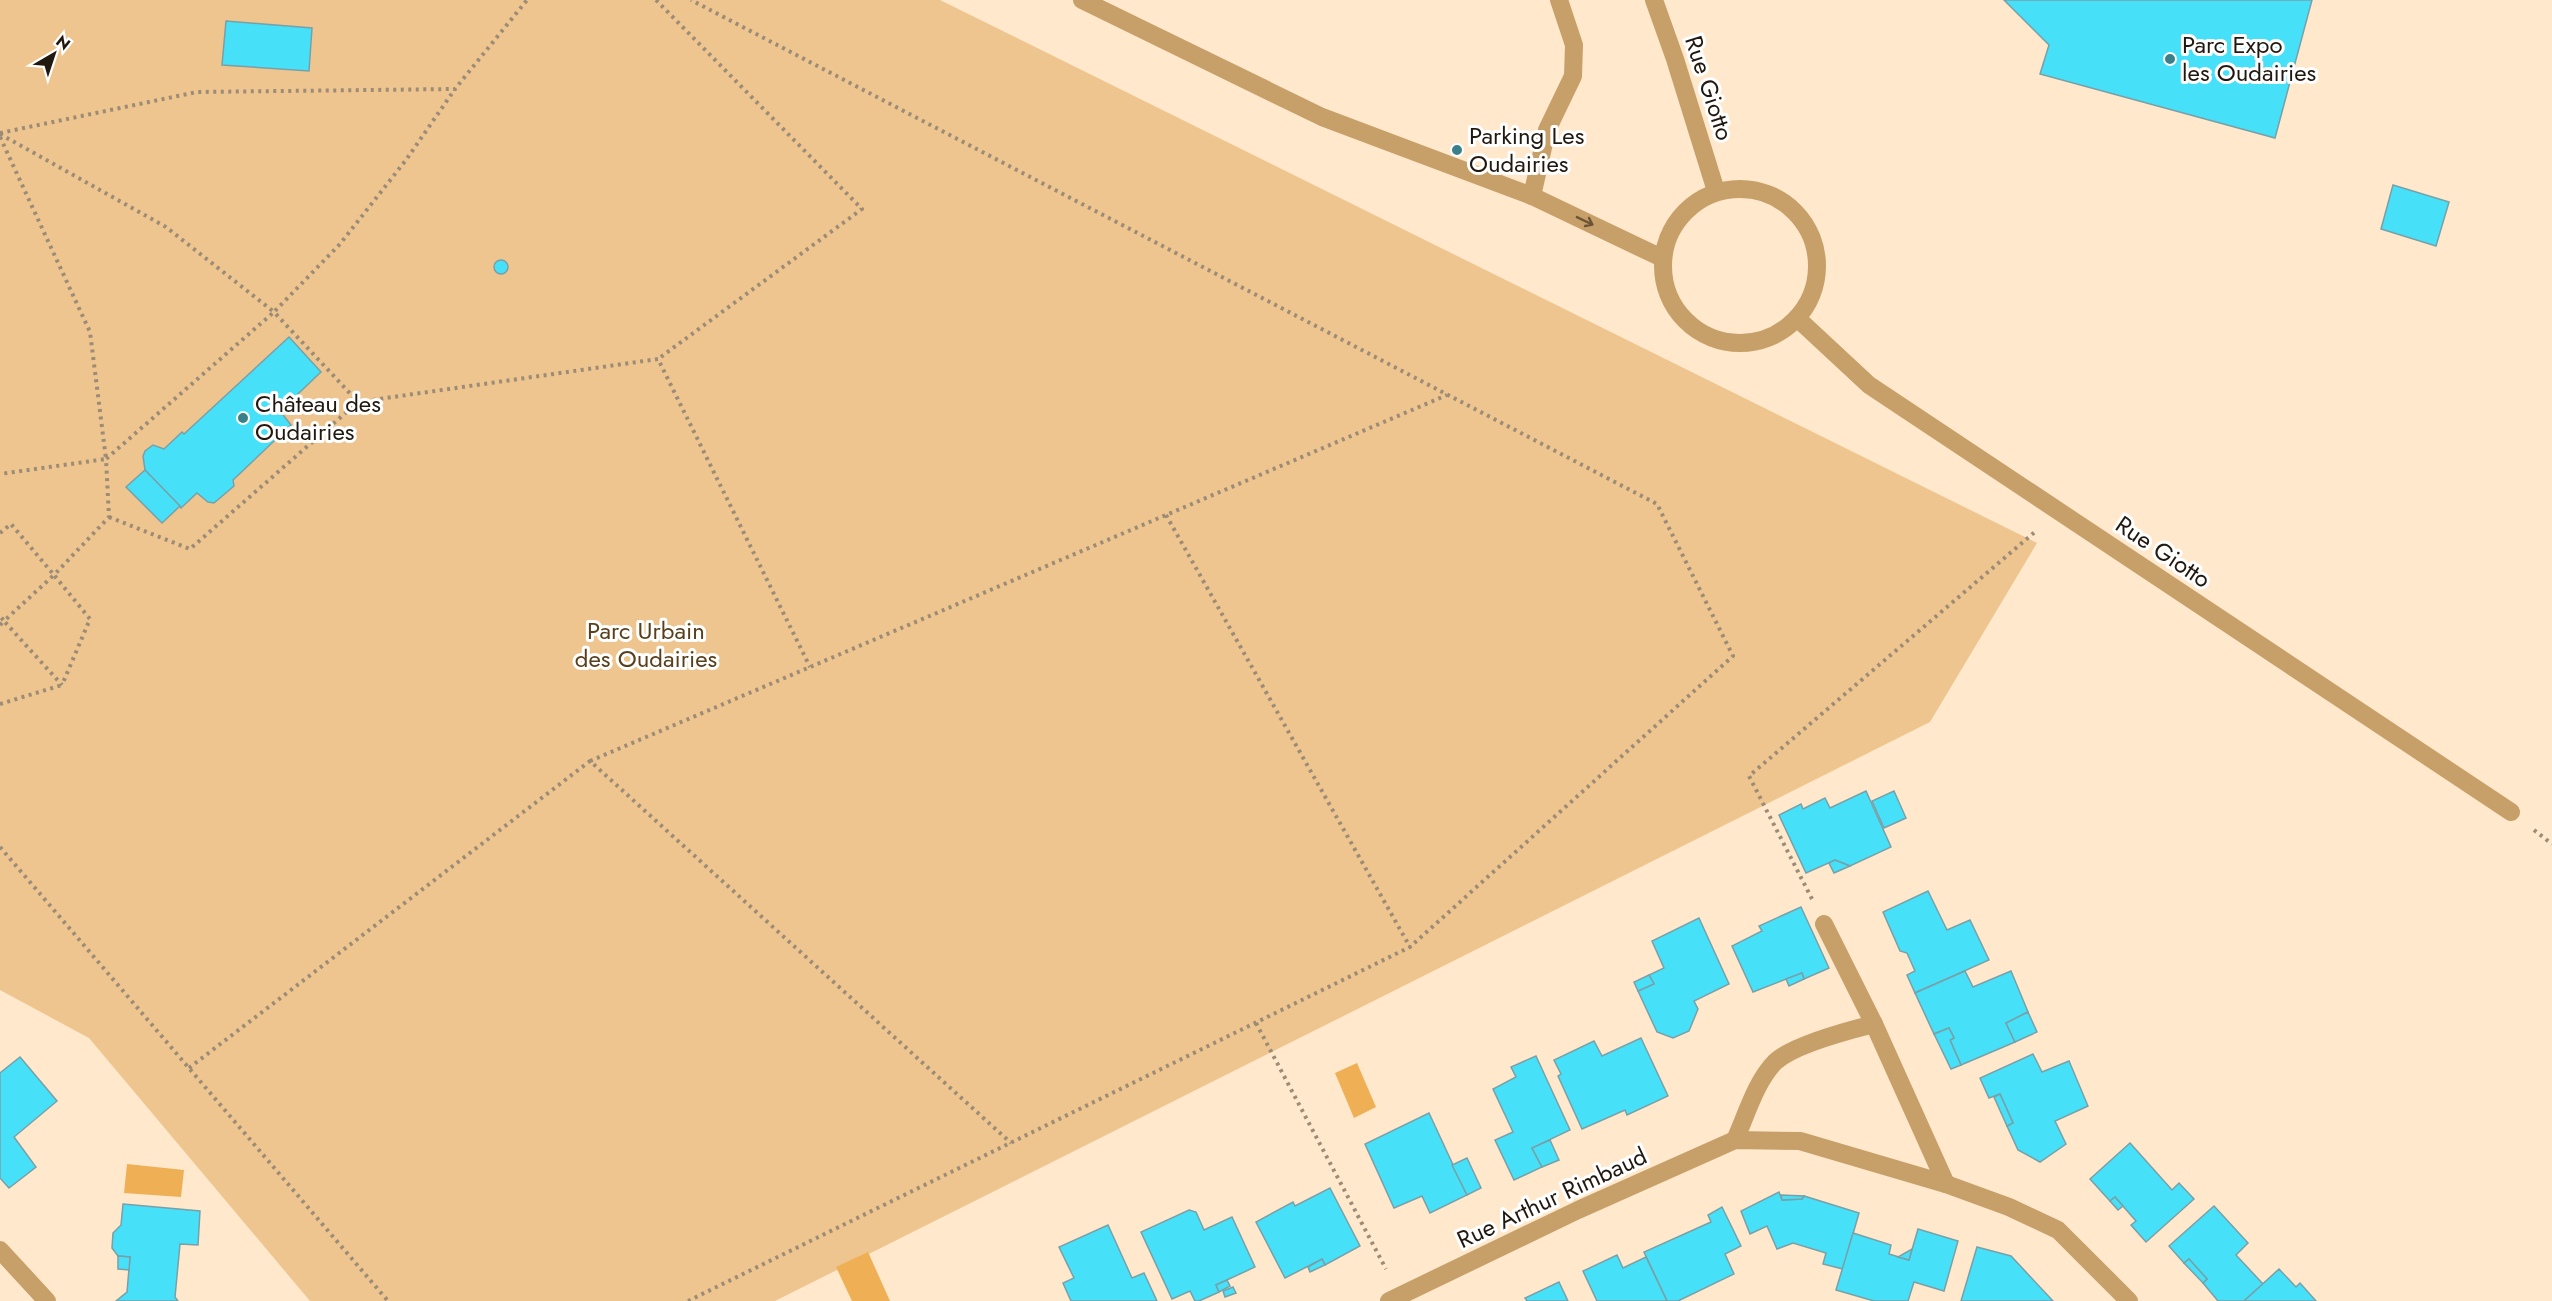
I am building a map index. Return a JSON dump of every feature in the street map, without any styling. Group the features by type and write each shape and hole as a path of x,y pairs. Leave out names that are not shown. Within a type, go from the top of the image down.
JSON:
{"street":[{"path":"1082,0 1322,117 1532,196 1662,258"},
{"path":"1532,196 1547,130 1573,76 1574,45 1559,0"},
{"name":"Rue Giotto","path":"1654,0 1676,59 1716,191"},
{"path":"1739,187 1767,192 1797,212 1813,238 1818,270 1814,292 1798,319 1776,335 1749,344 1722,342 1687,323 1667,294 1662,258 1671,229 1691,205 1716,191 1739,187"},
{"name":"Rue Giotto","path":"1798,319 1869,385 2511,812"},
{"path":"1824,924 1874,1024 1946,1184"},
{"path":"1735,1140 1758,1090 1776,1061 1821,1039 1874,1024"},
{"name":"Rue Arthur Rimbaud","path":"1394,1298 1578,1210 1735,1140 1800,1141 1946,1184 2009,1207 2058,1230 2129,1301"},
{"path":"0,1250 47,1301"}],"path":[{"path":"0,474 106,459 274,312 340,244 406,160 455,89 527,0"},
{"path":"109,517 190,549 358,402 658,359 862,209 656,0"},
{"path":"688,1301 1410,947 1732,656 1657,504 691,0"},
{"path":"0,134 197,92 455,89"},
{"path":"0,134 165,227 274,312 358,402"},
{"path":"0,134 90,332 106,459 109,517 54,575 0,625"},
{"path":"658,359 810,667"},
{"path":"189,1068 590,761 1448,395"},
{"path":"1824,924 1749,776 2059,512"},
{"path":"1166,515 1410,947"},
{"path":"0,533 11,524 90,619 62,685 0,704"},
{"path":"0,616 62,685"},
{"path":"590,761 1011,1143"},
{"path":"0,847 388,1301"},
{"path":"1256,1023 1394,1298"}],"green space":[{"name":"Parc Urbain des Oudairies","path":"0,0 940,0 2037,543 1930,722 775,1301 310,1301 89,1038 0,990"}],"shaded area":[{"path":"1357,1063 1376,1107 1354,1118 1335,1073"},
{"path":"127,1164 184,1170 181,1197 124,1193"},
{"path":"868,1252 890,1301 852,1301 836,1267"}],"building":[{"name":"Parc Expo les Oudairies","path":"2004,0 2312,0 2275,138 2040,74 2049,45"},
{"path":"226,21 312,28 309,71 222,65"},
{"path":"2393,185 2449,202 2436,246 2381,229"},
{"path":"501,260 506,262 508,267 506,272 501,274 496,272 494,267 496,262"},
{"name":"Château des Oudairies","path":"289,337 321,372 280,411 291,425 233,480 234,486 214,503 208,502 197,493 181,508 145,470 143,456 145,451 153,445 164,449 182,432 184,434"},
{"path":"145,470 180,506 162,523 126,487"},
{"path":"1866,791 1891,847 1850,866 1835,860 1806,873 1779,815 1801,804 1803,809 1825,798 1830,808"},
{"path":"1894,791 1906,818 1884,828 1872,801"},
{"path":"1835,860 1850,866 1834,873 1829,863"},
{"path":"1928,891 1947,930 1970,920 1989,960 1915,993 1907,975 1915,971 1907,953 1900,951 1883,912"},
{"path":"1801,907 1829,968 1804,979 1802,973 1753,992 1732,946 1762,931 1759,926"},
{"path":"1699,918 1729,984 1694,1001 1698,1009 1689,1031 1673,1038 1657,1032 1638,991 1654,984 1649,975 1664,968 1652,941"},
{"path":"1965,971 1973,987 2011,971 2028,1012 2006,1023 2015,1042 1961,1065 1950,1040 1954,1038 1949,1028 1934,1034 1915,993"},
{"path":"1802,973 1804,979 1789,986 1786,979"},
{"path":"1649,975 1654,984 1638,991 1634,982"},
{"path":"2028,1012 2037,1032 2015,1042 2006,1023"},
{"path":"1949,1028 1954,1038 1950,1040 1961,1065 1951,1069 1934,1034"},
{"path":"1641,1038 1668,1096 1627,1115 1625,1110 1582,1129 1558,1076 1561,1074 1554,1060 1594,1041 1602,1056"},
{"path":"2033,1054 2042,1072 2069,1061 2088,1106 2055,1121 2066,1144 2040,1162 2018,1150 2007,1126 2013,1123 2000,1094 1989,1098 1980,1078"},
{"path":"1536,1056 1570,1130 1532,1148 1542,1167 1514,1180 1495,1140 1513,1132 1493,1089 1516,1077 1511,1067"},
{"path":"20,1057 57,1101 14,1137 36,1167 9,1188 0,1178 0,1073"},
{"path":"2000,1094 2013,1123 2007,1126 1994,1097"},
{"path":"1429,1113 1467,1195 1430,1213 1422,1196 1394,1208 1365,1144"},
{"path":"1550,1140 1559,1160 1542,1167 1532,1148"},
{"path":"2130,1143 2172,1190 2179,1183 2194,1199 2146,1242 2131,1225 2136,1221 2115,1197 2110,1201 2090,1179"},
{"path":"1467,1158 1481,1188 1467,1195 1452,1165"},
{"path":"1330,1188 1360,1246 1325,1265 1322,1259 1285,1278 1256,1222 1293,1202 1295,1206"},
{"path":"1779,1192 1782,1200 1802,1199 1804,1196 1859,1213 1843,1269 1823,1264 1826,1253 1793,1243 1777,1249 1767,1226 1750,1234 1741,1211"},
{"path":"1781,1195 1804,1196 1802,1199 1782,1200"},
{"path":"2115,1197 2123,1206 2118,1210 2110,1201"},
{"path":"123,1204 200,1211 198,1245 180,1244 175,1297 178,1301 116,1301 127,1292 130,1257 118,1256 112,1248 113,1233 121,1225"},
{"path":"2214,1206 2248,1243 2236,1255 2263,1284 2244,1301 2218,1301 2203,1283 2207,1279 2189,1259 2184,1263 2169,1246"},
{"path":"1722,1207 1741,1246 1725,1254 1734,1274 1678,1301 1667,1301 1644,1252 1711,1222 1708,1215"},
{"path":"1189,1210 1196,1212 1204,1230 1232,1217 1255,1267 1216,1285 1219,1292 1199,1301 1195,1301 1190,1291 1172,1299 1141,1232"},
{"path":"1108,1225 1132,1278 1144,1273 1157,1301 1071,1301 1063,1283 1074,1278 1059,1247"},
{"path":"1918,1229 1958,1241 1944,1291 1914,1282 1908,1301 1874,1301 1836,1290 1853,1233 1891,1245 1889,1254 1909,1260"},
{"path":"1977,1247 2011,1256 2053,1301 1961,1301"},
{"path":"1912,1249 1909,1260 1898,1257"},
{"path":"1617,1255 1623,1268 1646,1257 1667,1301 1597,1301 1583,1271"},
{"path":"118,1256 130,1257 129,1270 118,1269"},
{"path":"1322,1259 1325,1265 1310,1272 1308,1267"},
{"path":"2189,1259 2207,1279 2203,1283 2184,1263"},
{"path":"2279,1269 2296,1287 2300,1283 2316,1301 2244,1301"},
{"path":"1227,1280 1230,1286 1219,1292 1216,1285"},
{"path":"1559,1282 1568,1301 1527,1301 1525,1298"},
{"path":"1233,1287 1236,1293 1225,1297 1223,1291"}],"place":[{"name":"Parc Expo les Oudairies","path":"2170,59"},
{"name":"Parking Les Oudairies","path":"1457,150"},
{"name":"Château des Oudairies","path":"243,418"}]}
